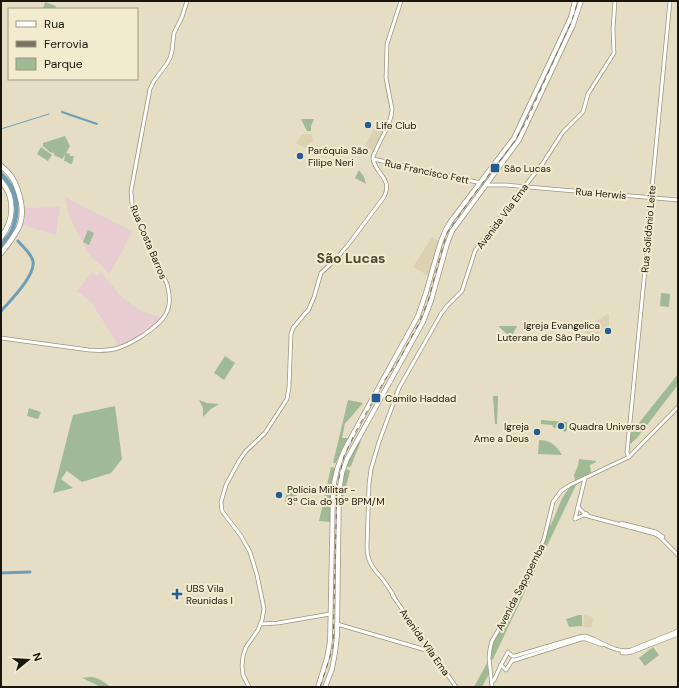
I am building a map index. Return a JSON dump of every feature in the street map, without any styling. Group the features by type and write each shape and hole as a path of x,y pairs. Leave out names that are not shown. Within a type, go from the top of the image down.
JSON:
{"highway":[{"path":"1,166 13,178 23,210 20,225 1,253"},
{"path":"1,181 8,192 12,209 10,222 2,236"}],"main road":[{"name":"Rua Costa Barros","path":"1,338 89,350 110,350 126,346 142,336 162,321 166,315 170,293 135,214 131,200 131,191 150,89 170,58 173,49 174,33 182,17 187,1"},
{"path":"249,687 242,676 243,656 245,649 256,633 264,609 258,575 254,563 244,540 222,511 221,502 226,485 239,461 246,451 265,433 286,399 289,388 291,336 308,310 314,297 321,273 348,245 385,195 387,188 386,182 373,159 375,151 390,121 392,113 386,78 387,44 400,1"},
{"path":"325,687 335,654 338,622 334,478 339,460 418,316 446,228 518,131 571,17 575,1"},
{"path":"479,184 482,190 491,183 519,140 566,40 581,1"},
{"name":"Avenida Vila Ema","path":"456,687 378,574 367,555 367,514 371,469 399,388 441,314 462,291 475,251 543,163 563,132 583,112 588,94 614,51 613,29 615,1"},
{"name":"Rua Solidônio Leite","path":"629,457 627,453 670,1"},
{"path":"508,146 511,147 512,151"},
{"name":"Rua Francisco Fett","path":"373,159 479,184"},
{"path":"491,183 524,187"},
{"path":"318,687 327,658 330,641 330,615 336,523 342,473 358,438 423,322 431,301 450,236 485,187"},
{"name":"Rua Herwis","path":"524,187 678,200"},
{"path":"388,370 392,373 393,377"},
{"name":"Avenida Sapopemba","path":"492,687 489,659 492,641 512,607 544,539 553,502 567,486 629,457 678,407"},
{"path":"339,460 342,463 346,463"},
{"path":"334,478 337,472 340,472 339,493"},
{"path":"585,478 575,519 584,515 655,534 678,554"},
{"path":"578,507 584,513 656,532 678,554"},
{"path":"260,624 278,623 325,615 329,617 334,612 338,622"},
{"path":"330,615 333,623 338,622 426,650 431,650"},
{"path":"512,656 585,636 619,650 626,651 678,632"},
{"path":"512,660 583,639 621,653 629,653 678,632"},
{"path":"492,682 494,680 501,665 508,652 513,659 506,670 501,665"},
{"path":"324,668 328,667 331,670"},
{"path":"491,677 496,675"}],"shaded area":[{"path":"375,127 380,127 383,130 373,150 365,145"},
{"path":"302,134 311,134 312,136 313,142 309,143 306,149 296,143"},
{"path":"65,197 132,231 109,274 89,254 69,216"},
{"path":"60,207 56,235 23,225 25,208"},
{"path":"432,237 439,242 429,276 413,267"},
{"path":"92,272 97,276 101,272 119,294 133,306 141,311 162,317 144,333 119,346 91,302 77,291"},
{"path":"608,314 609,326 604,327 601,332 585,338 586,327"},
{"path":"585,614 594,618 591,628 583,627"}],"green space":[{"path":"45,2 56,6 55,8 43,8"},
{"path":"301,119 314,119 311,126 311,131 307,131"},
{"path":"65,136 70,146 66,153 70,154 70,156 74,156 72,164 64,161 65,155 62,159 43,147 43,143"},
{"path":"41,147 52,155 48,161 37,154"},
{"path":"359,170 364,177 366,184 355,178"},
{"path":"88,230 94,233 89,245 83,242"},
{"path":"661,293 670,294 669,307 660,306"},
{"path":"498,326 517,326 511,338"},
{"path":"225,356 235,363 224,380 214,373"},
{"path":"678,374 677,386 637,438 629,445 631,433"},
{"path":"493,396 498,396 497,424 495,424"},
{"path":"199,400 207,403 219,404 203,417 203,408"},
{"path":"348,400 363,403 345,423 342,438 348,438 336,463 333,463"},
{"path":"115,406 122,459 111,473 82,482 67,471 61,479 73,488 53,493 73,415"},
{"path":"29,408 41,412 38,419 27,416"},
{"path":"541,420 567,422 567,430 565,432 558,427 554,428 552,425 541,424"},
{"path":"357,440 361,441 351,466 345,466"},
{"path":"539,440 547,441 553,444 562,455 538,454"},
{"path":"579,459 596,462 590,465 591,473 575,480 574,475"},
{"path":"331,467 335,468 332,483 330,522 319,521"},
{"path":"345,469 350,471 342,502 340,521 340,494"},
{"path":"577,483 493,659 491,660 491,652 497,636 514,605 546,537 548,526 550,526 568,490"},
{"path":"287,490 297,493 295,505 285,502"},
{"path":"582,615 582,626 569,627 566,619"},
{"path":"653,647 659,655 645,666 639,658"},
{"path":"487,663 489,674 482,687 474,687"},
{"path":"90,677 98,679 111,687 99,686 82,678"}],"water":[{"path":"1,171 7,177 15,190 19,205 19,212 14,231 1,249 1,245 10,230 14,216 14,202 6,182 1,177"}],"waterway":[{"path":"62,112 97,124"},
{"path":"1,129 49,114"},
{"path":"1,311 22,288 33,267 31,255 18,241"},
{"path":"1,573 30,572"}],"railway":[{"path":"320,687 333,647 337,487 344,456 384,381 399,360 419,323 428,301 447,233 474,194 514,142 526,122 572,20 578,1"}],"place":[{"name":"Life Club","path":"368,125"},
{"name":"Paróquia São Filipe Neri","path":"300,156"},
{"name":"São Lucas","path":"495,168"},
{"name":"Igreja Evangelica Luterana de São Paulo","path":"608,331"},
{"name":"Camilo Haddad","path":"376,398"},
{"name":"Quadra Universo","path":"561,426"},
{"name":"Igreja Ame a Deus","path":"537,432"},
{"name":"Polícia Militar - 3ª Cia. do 19º BPM/M","path":"279,495"},
{"name":"UBS Vila Reunidas I","path":"177,594"}],"district":[{"name":"São Lucas","path":"351,258"}]}
